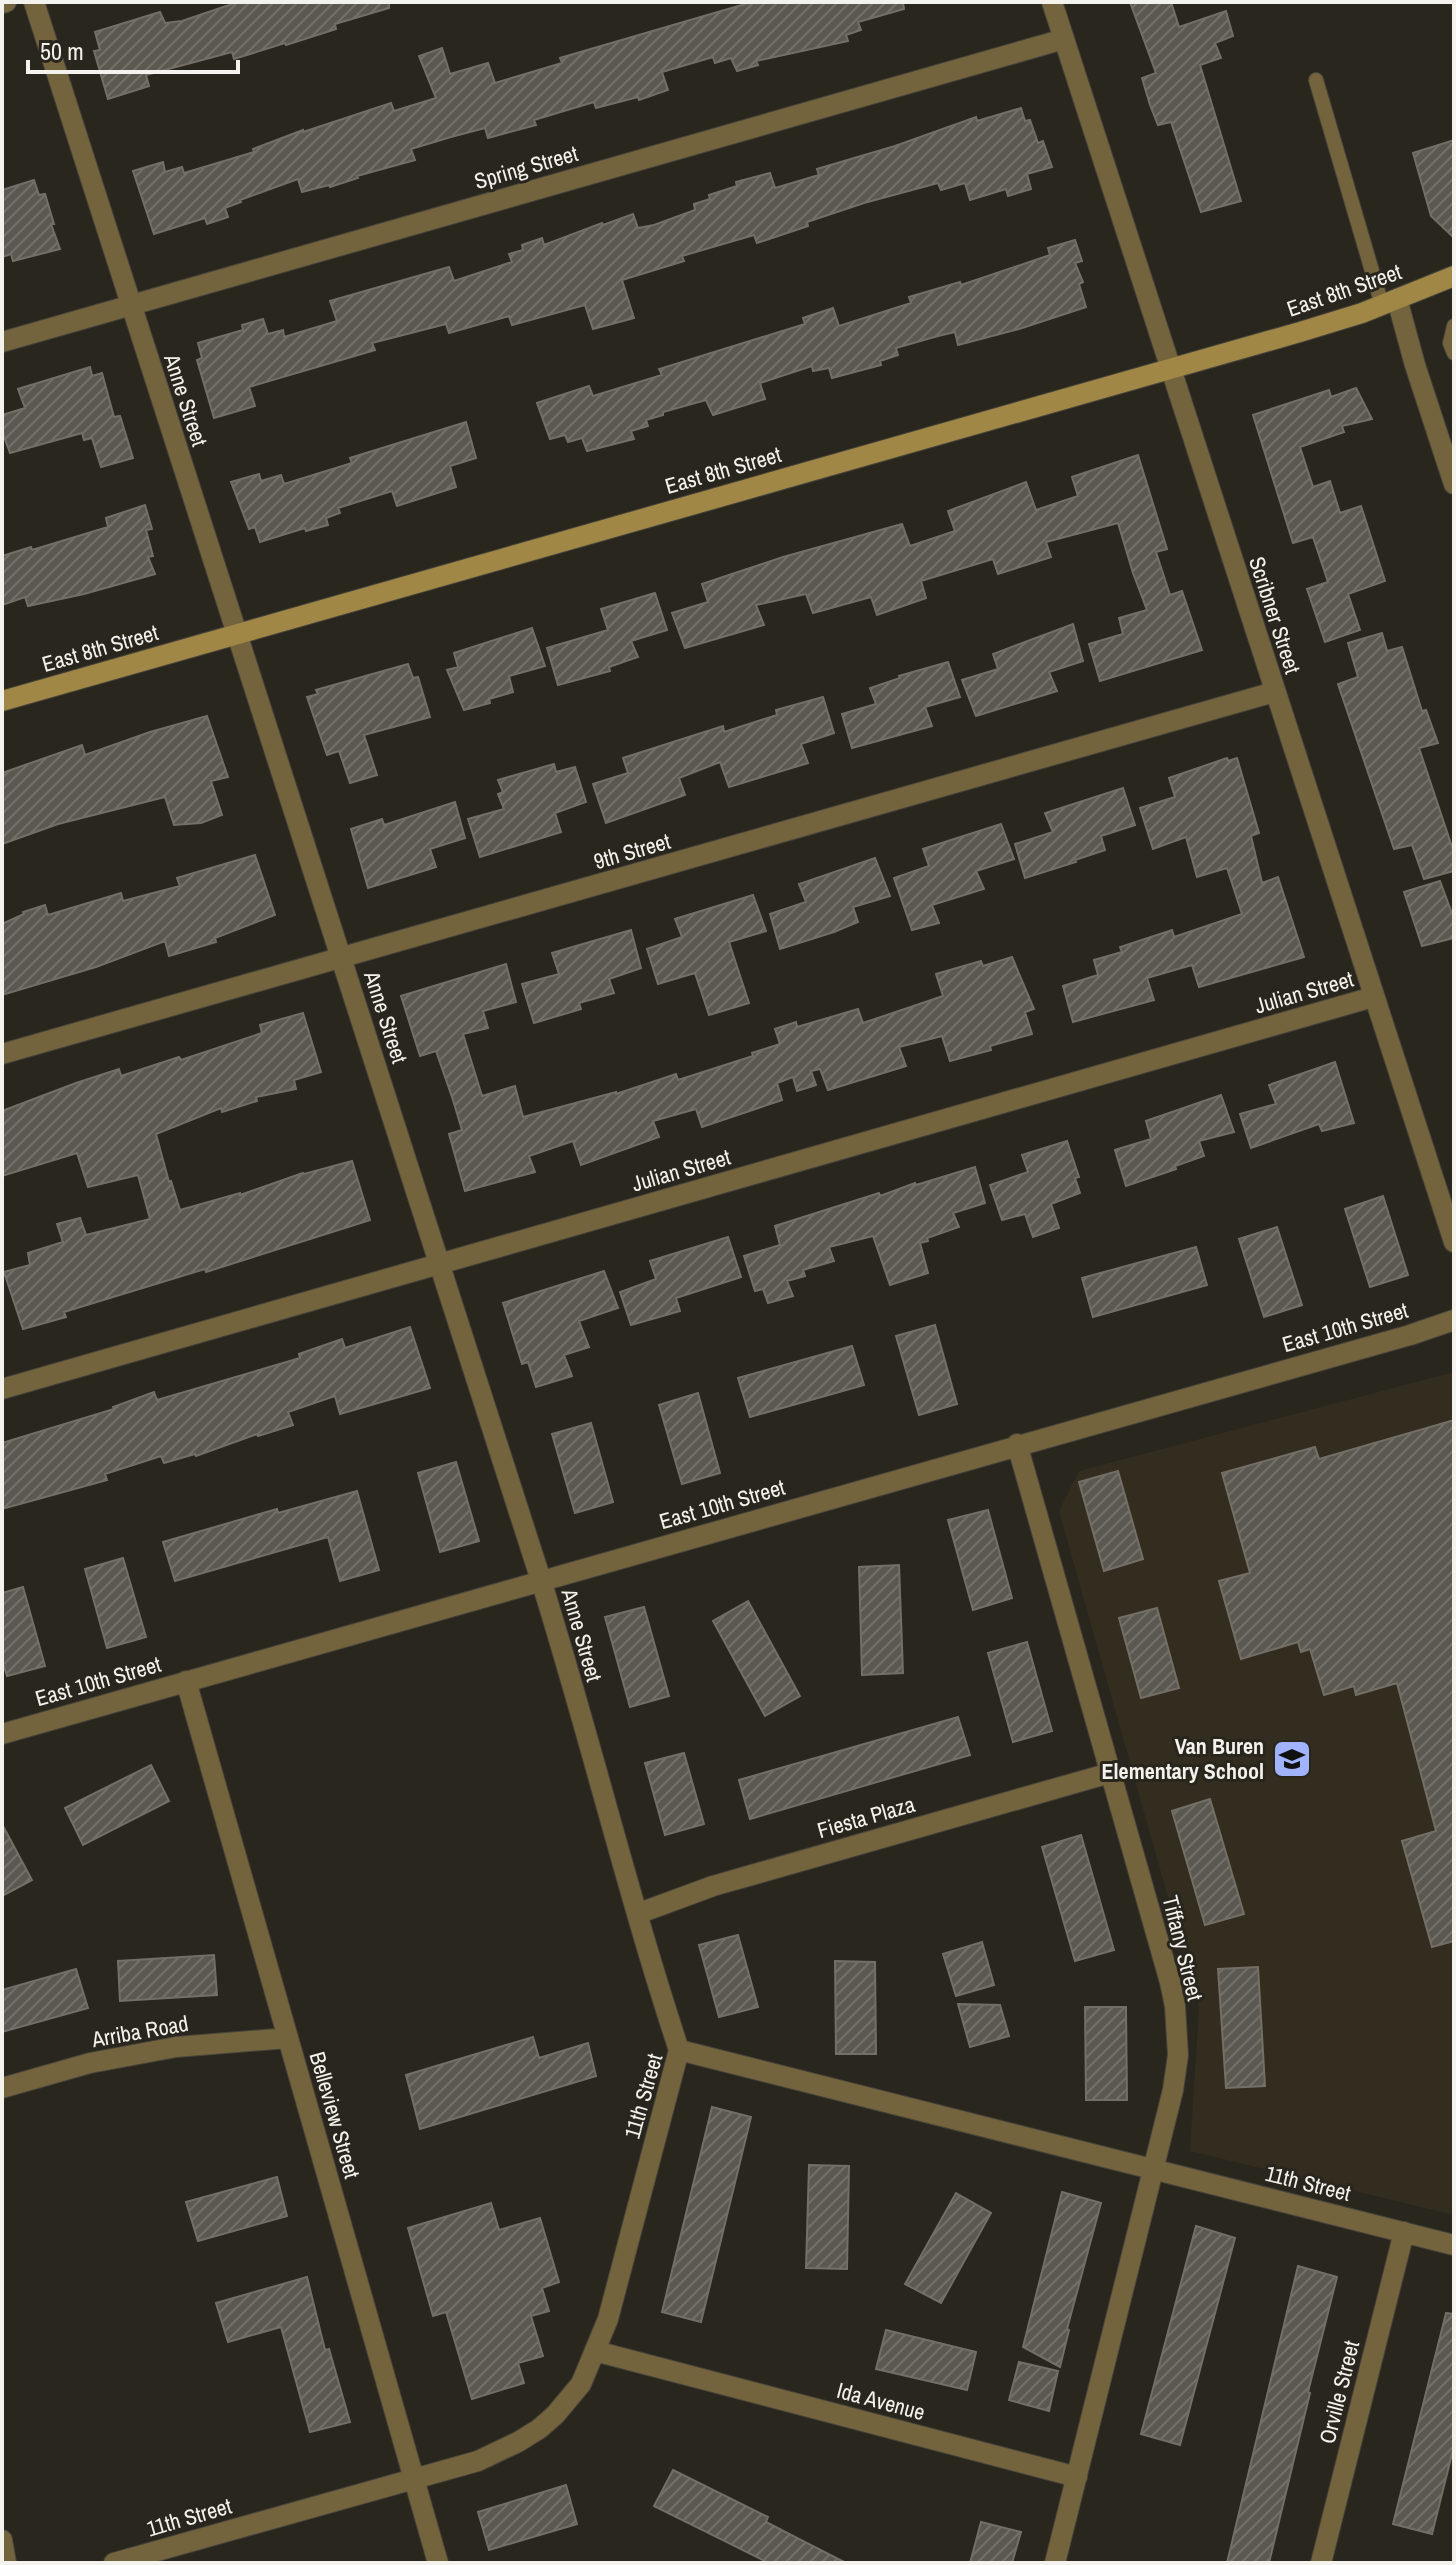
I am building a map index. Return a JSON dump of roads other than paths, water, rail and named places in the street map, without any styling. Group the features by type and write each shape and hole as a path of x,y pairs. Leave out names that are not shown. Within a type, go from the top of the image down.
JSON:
{"street":[{"name":"Anne Street","path":"34,2 541,1581 679,2050"},
{"name":"Scribner Street","path":"1052,2 1454,1242"},
{"name":"Spring Street","path":"2,342 1064,39"},
{"name":"East 8th Street","path":"2,701 1300,332 1390,302 1454,276"},
{"path":"1390,302 1415,365 1454,484"},
{"name":"9th Street","path":"2,1054 1274,692"},
{"name":"Julian Street","path":"2,1389 1373,997"},
{"name":"East 10th Street","path":"2,1734 1454,1320"},
{"name":"Tiffany Street","path":"1017,1444 1175,2006 1178,2055 1155,2170 1055,2563"},
{"name":"Belleview Street","path":"186,1681 438,2563"},
{"name":"Fiesta Plaza","path":"637,1914 713,1886 1110,1773"},
{"name":"Arriba Road","path":"2,2088 90,2063 176,2047 288,2038"},
{"name":"11th Street","path":"114,2563 495,2454 539,2429 555,2415 581,2384 608,2319 679,2050 1454,2245"},
{"name":"Orville Street","path":"1321,2563 1404,2232"},
{"name":"Ida Avenue","path":"595,2351 1077,2477"},
{"path":"2,2540 6,2563"}],"lane":[{"path":"1316,80 1390,302"},
{"path":"1454,326 1450,343 1454,353"}],"place":[{"name":"Van Buren Elementary School","path":"1292,1759"}]}
